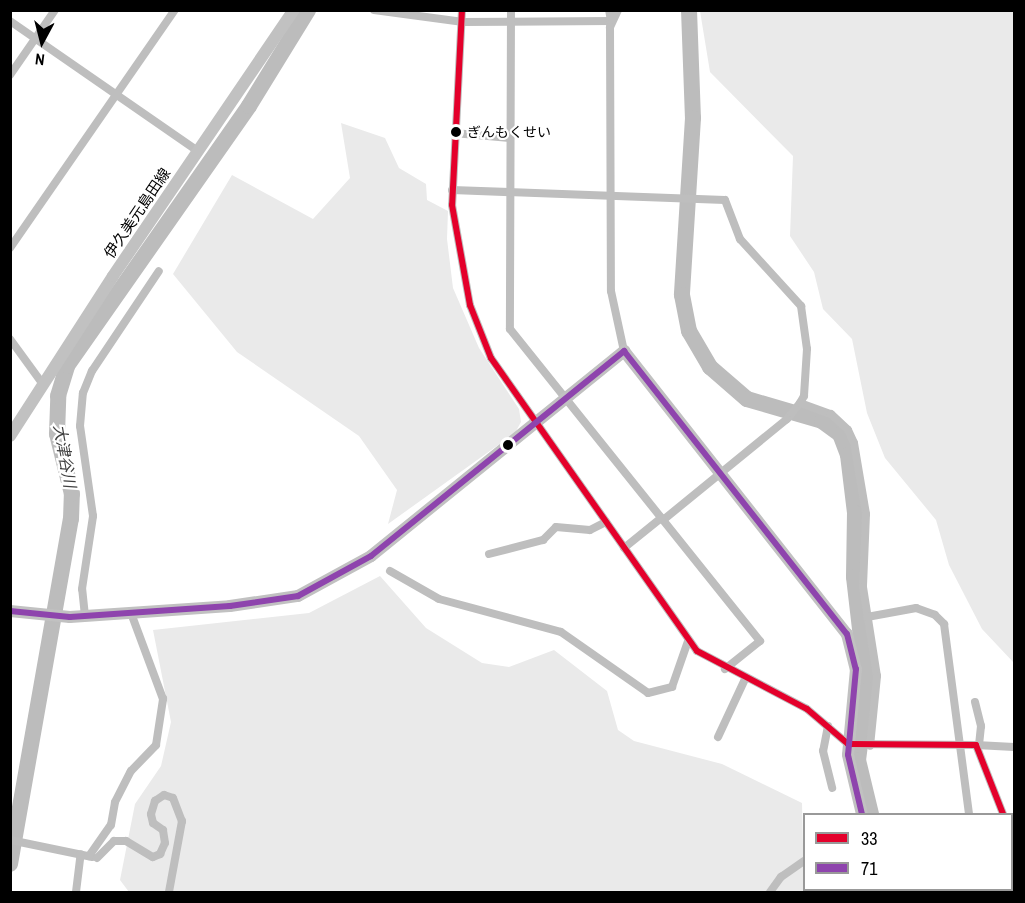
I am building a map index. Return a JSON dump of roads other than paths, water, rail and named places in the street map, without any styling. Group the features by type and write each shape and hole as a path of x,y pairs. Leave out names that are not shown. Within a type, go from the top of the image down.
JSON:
{"street":[{"path":"10,75 56,10"},
{"path":"10,248 175,10"},
{"name":"伊久美元島田線","path":"10,436 42,383 294,10"},
{"path":"374,10 463,22 611,21"},
{"path":"462,10 452,190 454,225 475,322 491,358 538,422 688,641 725,669 807,709 850,745 978,744 1014,747"},
{"path":"512,10 510,329 760,641 725,669"},
{"path":"609,10 611,21 612,306 624,351 848,634 856,669 850,745 852,778 862,813"},
{"path":"611,21 618,10"},
{"path":"10,21 198,151"},
{"path":"454,133 510,138"},
{"path":"452,190 611,194 725,200 740,239 801,306 807,349 804,396 799,405 787,419 624,548"},
{"path":"85,616 82,589 93,516 80,426 82,393 92,371 159,271"},
{"path":"10,339 42,383"},
{"path":"10,611 70,617 265,602 298,596 320,586 371,556 624,351"},
{"path":"799,405 831,414 852,437 866,514 863,587 878,687 868,746"},
{"path":"489,554 543,540 556,526 590,530 606,522"},
{"path":"390,571 439,599 561,632 648,693 672,687 688,641"},
{"path":"867,617 916,608 935,615 944,624 958,745 969,813"},
{"path":"76,892 92,856 111,825 115,802 131,771 156,745 163,699 131,613"},
{"path":"718,737 745,679"},
{"path":"975,702 981,726 978,744 1004,813"},
{"path":"828,726 823,751 832,788"},
{"path":"10,840 92,856 114,841 126,841 153,857 160,854 165,843 163,830 153,823 151,814 155,801 164,795 173,798 182,821 169,892"},
{"path":"770,892 781,876 803,862"}],"waterway":[{"name":"大津谷川","path":"10,864 71,519 72,494 57,434 58,396 67,366 249,106 308,10"},
{"path":"689,10 693,118 682,295 689,331 710,367 747,399 822,421 840,434 848,455 855,513 854,577 867,690 858,760 871,813"}],"place":[{"name":"ぎんもくせい","path":"456,132"}]}
